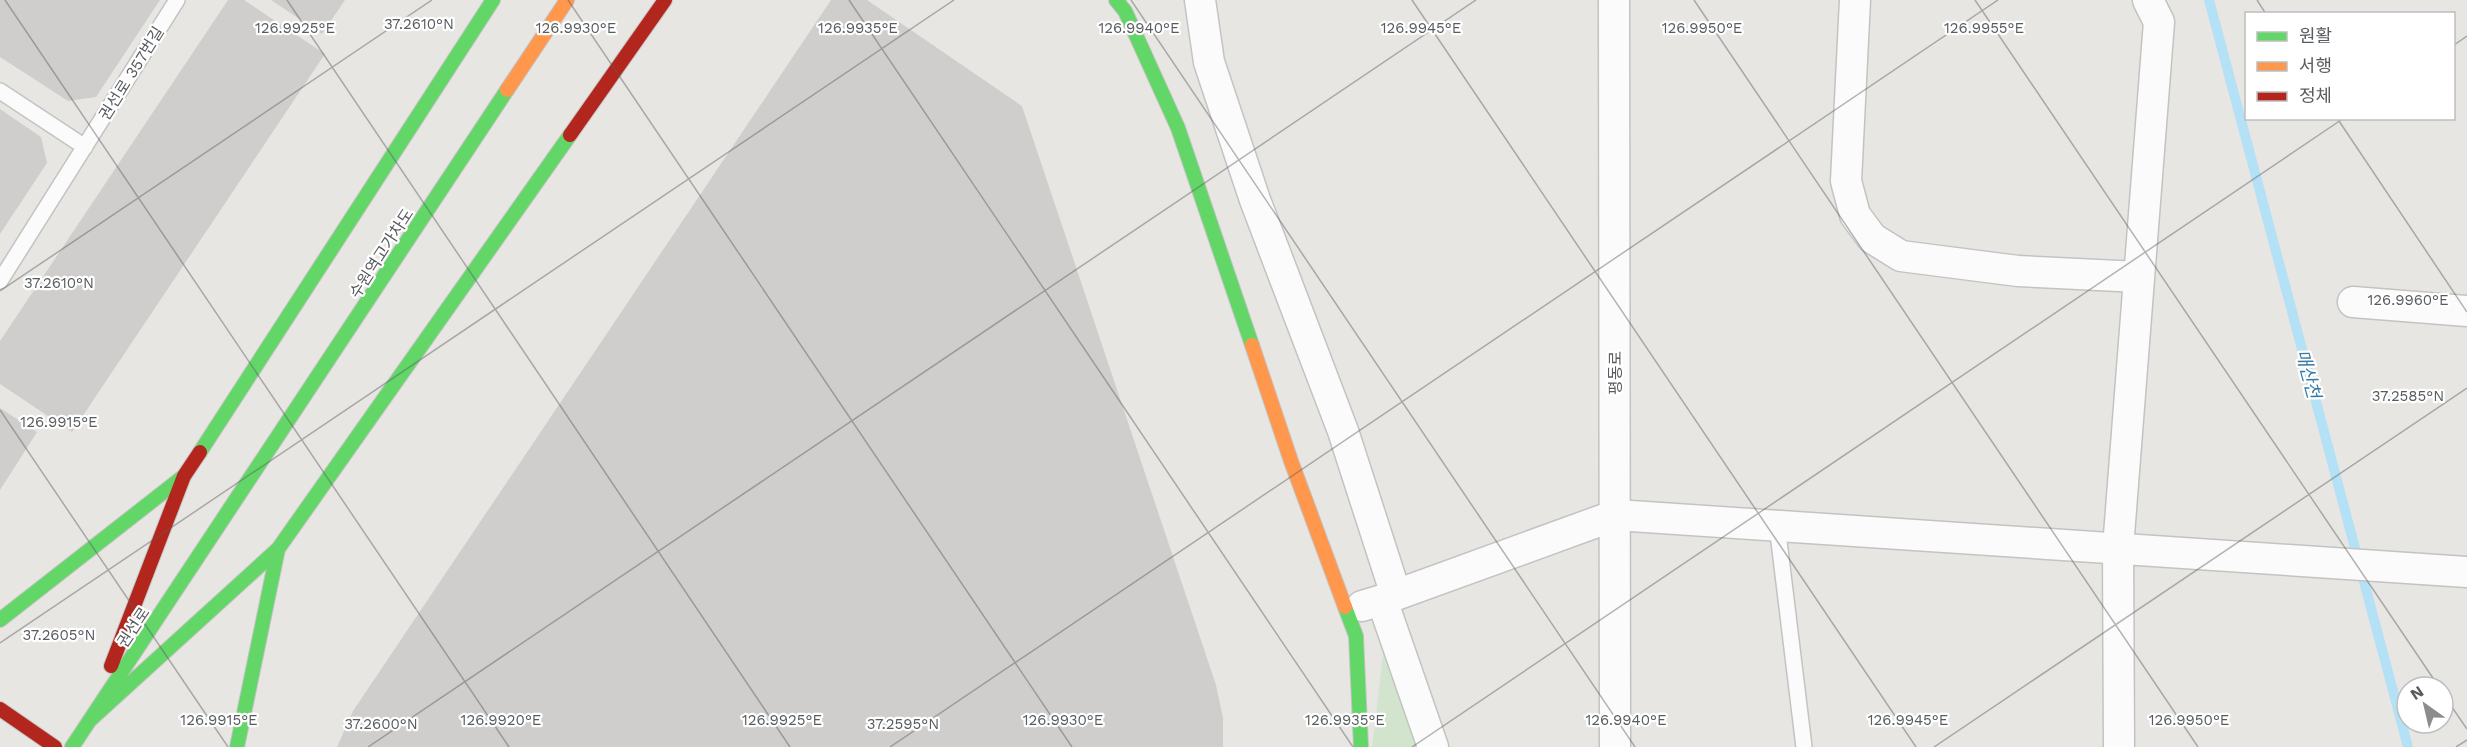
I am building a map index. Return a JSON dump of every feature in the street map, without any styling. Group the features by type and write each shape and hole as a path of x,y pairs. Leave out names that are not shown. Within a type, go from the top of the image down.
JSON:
{"main road":[{"path":"90,720 184,476 493,0"},
{"name":"수원역고가차도","path":"221,524 567,0"},
{"path":"90,720 278,549 665,0"},
{"path":"1116,0 1125,11 1178,128 1291,461 1356,636 1361,747"},
{"path":"0,620 184,476"},
{"name":"권선로","path":"72,747 221,524"},
{"path":"237,747 278,549"},
{"path":"0,709 55,747"}],"street":[{"path":"1200,0 1209,62 1255,200 1343,431 1433,747"},
{"name":"평동로","path":"1614,0 1615,747"},
{"path":"1855,0 1846,181 1854,215 1872,238 1901,256 2018,271 2139,277"},
{"path":"2119,747 2118,548 2159,22 2148,0"},
{"path":"2353,302 2467,311"},
{"path":"1347,610 1616,515 2467,572"}],"lane":[{"name":"권선로 357번길","path":"0,281 177,0"},
{"path":"0,91 84,147"},
{"path":"1777,525 1804,747"}],"green space":[{"path":"1387,622 1419,747 1372,747"}],"building":[{"path":"0,0 160,0 96,97 68,101 0,57"},
{"path":"228,0 244,0 325,54 72,432 0,384 0,341"},
{"path":"271,0 345,0 322,34"},
{"path":"831,0 867,0 1022,106 1216,685 1223,718 1223,747 337,747 353,711"},
{"path":"0,109 41,137 47,163 0,234"},
{"path":"0,408 37,432 0,490"}],"waterway":[{"name":"매산천","path":"2209,0 2408,747"}],"traffic: fast":[{"path":"200,452 493,0"},
{"path":"1116,0 1125,11 1178,128 1252,345"},
{"path":"72,747 507,90"},
{"path":"90,720 278,549 570,135"},
{"path":"0,620 184,476"},
{"path":"237,747 278,549"},
{"path":"1345,607 1356,636 1361,747"}],"traffic: slow":[{"path":"507,90 567,0"},
{"path":"1252,345 1291,461 1345,607"}],"traffic: jam":[{"path":"570,135 665,0"},
{"path":"111,666 184,476 200,452"},
{"path":"0,709 55,747"}]}
